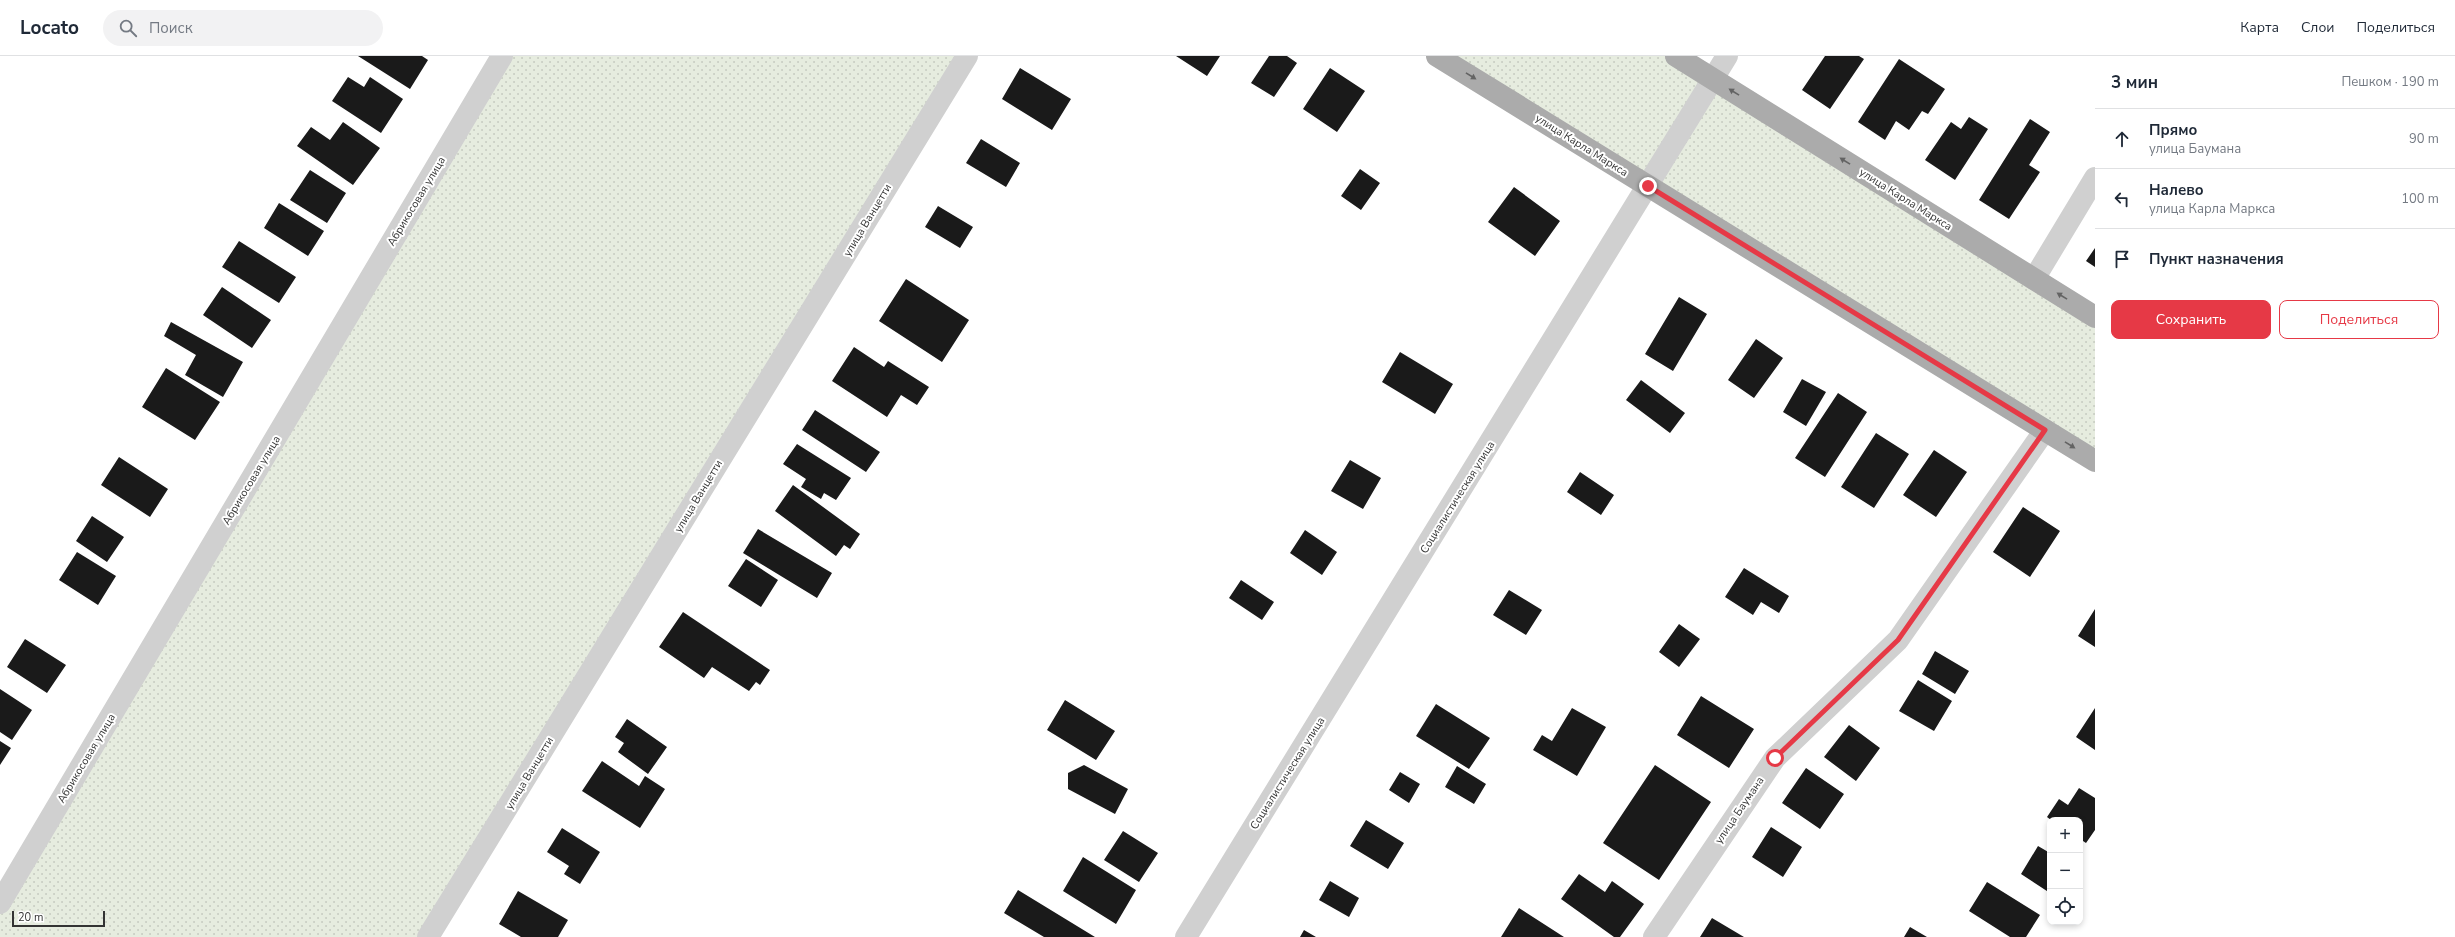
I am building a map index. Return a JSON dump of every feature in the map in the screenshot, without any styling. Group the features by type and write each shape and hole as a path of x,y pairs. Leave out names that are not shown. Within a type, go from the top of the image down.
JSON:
{"main road":[{"name":"улица Карла Маркса","path":"1437,56 2095,461"},
{"name":"улица Карла Маркса","path":"1676,56 2095,317"}],"street":[{"name":"Абрикосовая улица","path":"0,903 502,56"},
{"name":"улица Ванцетти","path":"428,937 967,56"},
{"name":"Социалистическая улица","path":"1186,937 1727,56"},
{"path":"2034,279 2095,178"},
{"name":"улица Баумана","path":"1654,937 1775,758 1898,640 2045,430"}],"shaded area":[{"path":"502,56 967,56 428,937 0,937 0,903"},
{"path":"1437,56 1676,56 2095,317 2095,461"}],"building":[{"path":"358,56 422,56 428,60 410,89"},
{"path":"1176,56 1220,56 1207,76"},
{"path":"1269,56 1287,56 1297,63 1274,97 1251,83"},
{"path":"1825,56 1859,56 1864,59 1830,109 1802,90"},
{"path":"1899,59 1945,89 1928,114 1922,111 1909,130 1896,121 1885,140 1858,122"},
{"path":"1020,68 1071,99 1052,130 1002,99"},
{"path":"1330,68 1365,91 1337,132 1303,109"},
{"path":"348,77 364,87 370,77 403,99 381,133 332,101"},
{"path":"1969,117 1988,129 1955,180 1925,160 1951,122 1961,129"},
{"path":"2030,119 2050,132 2029,165 2040,172 2009,219 1979,200"},
{"path":"343,122 380,148 353,185 297,146 311,127 330,140"},
{"path":"981,139 1020,163 1006,187 966,163"},
{"path":"1360,169 1380,183 1361,210 1341,196"},
{"path":"310,170 346,193 327,223 290,200"},
{"path":"1514,187 1560,221 1535,256 1488,222"},
{"path":"279,203 324,231 308,256 264,228"},
{"path":"938,206 973,227 960,248 925,227"},
{"path":"239,241 296,277 279,303 222,267"},
{"path":"2095,248 2095,267 2086,261"},
{"path":"906,279 969,320 942,362 879,321"},
{"path":"222,287 271,320 252,348 203,315"},
{"path":"1679,297 1707,314 1673,371 1645,354"},
{"path":"171,322 243,362 223,397 185,375 196,355 164,336"},
{"path":"1756,339 1783,358 1754,398 1728,380"},
{"path":"854,347 884,367 888,361 929,387 917,405 901,395 887,417 832,381"},
{"path":"1400,352 1453,384 1435,414 1382,382"},
{"path":"166,368 220,402 195,440 142,407"},
{"path":"1802,379 1826,392 1806,426 1783,412"},
{"path":"1641,380 1685,413 1670,433 1626,400"},
{"path":"1838,393 1867,412 1825,477 1795,458"},
{"path":"815,410 880,452 866,472 802,430"},
{"path":"1876,433 1909,454 1874,508 1841,487"},
{"path":"797,444 851,478 836,500 824,493 821,499 801,487 806,479 783,464"},
{"path":"1934,450 1967,472 1936,517 1903,495"},
{"path":"119,457 168,489 150,517 101,485"},
{"path":"1350,460 1381,478 1363,509 1331,491"},
{"path":"1580,472 1614,495 1601,515 1567,492"},
{"path":"793,485 860,534 850,549 844,545 836,556 775,511"},
{"path":"2023,507 2060,531 2030,577 1993,552"},
{"path":"92,516 124,537 107,562 76,541"},
{"path":"758,529 832,573 817,598 743,553"},
{"path":"1305,530 1337,552 1322,575 1290,553"},
{"path":"77,552 116,576 98,605 59,580"},
{"path":"746,559 778,580 761,607 728,586"},
{"path":"1744,568 1789,596 1779,613 1761,602 1753,615 1725,597"},
{"path":"1241,580 1274,602 1262,620 1229,598"},
{"path":"1509,590 1542,610 1526,635 1493,615"},
{"path":"2095,609 2095,647 2078,636"},
{"path":"683,612 770,670 760,685 756,682 749,691 712,667 704,678 659,647"},
{"path":"1679,624 1700,639 1679,667 1659,652"},
{"path":"25,639 66,665 47,693 7,667"},
{"path":"1935,651 1969,671 1955,694 1922,674"},
{"path":"1918,680 1952,701 1934,731 1899,711"},
{"path":"0,689 32,710 12,740 0,732"},
{"path":"1701,696 1754,729 1729,768 1677,735"},
{"path":"1065,700 1115,731 1096,760 1047,730"},
{"path":"1436,704 1490,738 1469,769 1416,736"},
{"path":"1572,708 1606,727 1577,776 1533,750 1542,735 1552,741"},
{"path":"2095,708 2095,750 2076,737"},
{"path":"627,719 667,747 648,774 618,752 624,743 615,737"},
{"path":"1849,725 1880,748 1856,781 1824,757"},
{"path":"0,741 11,748 0,765"},
{"path":"602,761 639,786 645,776 665,789 640,828 582,791"},
{"path":"1084,765 1128,789 1115,814 1068,789 1068,773"},
{"path":"1655,765 1711,802 1659,880 1603,843"},
{"path":"1457,766 1486,784 1474,804 1445,787"},
{"path":"1806,768 1844,794 1820,829 1782,803"},
{"path":"1400,772 1420,784 1409,803 1389,790"},
{"path":"2079,788 2095,798 2095,830 2086,843 2083,841 2083,817 2047,817 2059,799 2068,805"},
{"path":"1366,820 1404,843 1388,869 1350,846"},
{"path":"1771,827 1802,847 1783,877 1752,857"},
{"path":"562,828 600,852 580,884 564,874 569,866 547,852"},
{"path":"1123,831 1158,853 1139,882 1104,860"},
{"path":"2038,846 2047,851 2047,891 2021,874"},
{"path":"1083,857 1136,890 1116,924 1063,891"},
{"path":"1579,874 1605,892 1612,881 1644,904 1620,937 1614,937 1561,899"},
{"path":"1330,881 1359,898 1349,917 1319,900"},
{"path":"1987,882 2040,915 2026,937 2010,937 1969,911"},
{"path":"1018,890 1095,937 1044,937 1004,913"},
{"path":"518,891 568,920 558,937 521,937 499,924"},
{"path":"1519,908 1564,937 1501,937"},
{"path":"1712,918 1744,937 1700,937"},
{"path":"1910,927 1927,937 1904,937"},
{"path":"1304,930 1316,937 1300,937"}],"route":[{"path":"1648,186 2045,430 1898,640 1775,758"}]}
